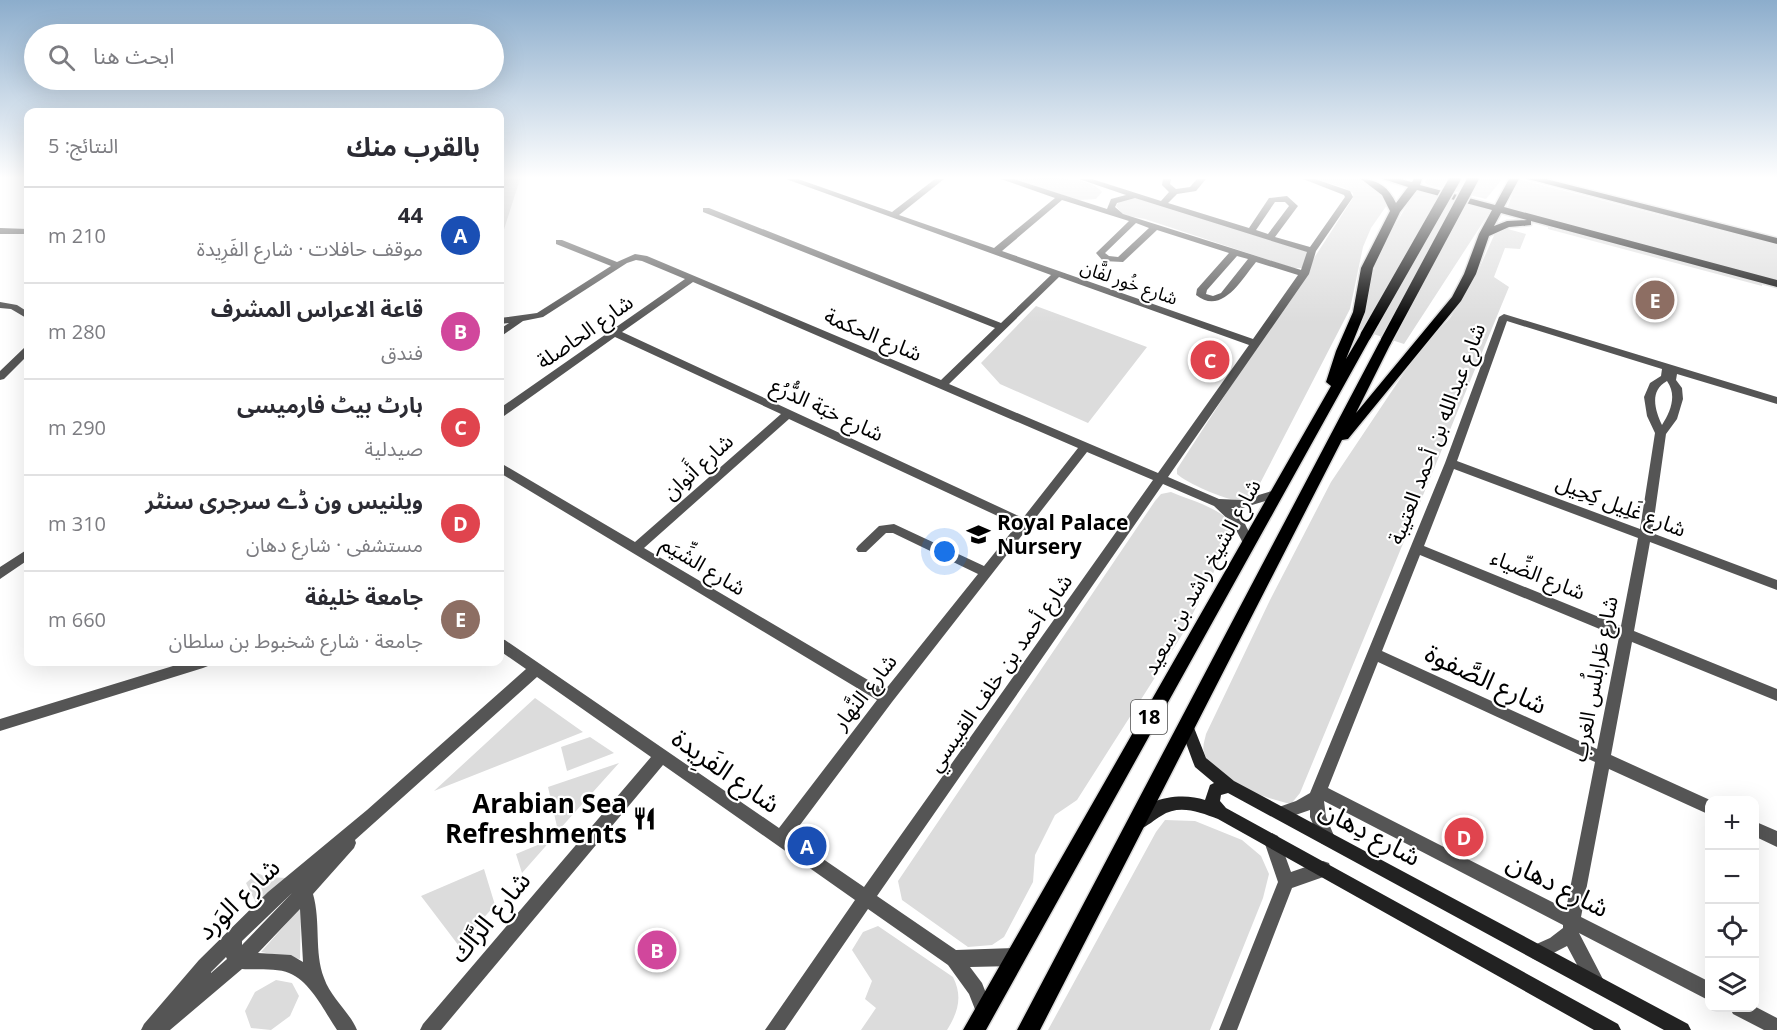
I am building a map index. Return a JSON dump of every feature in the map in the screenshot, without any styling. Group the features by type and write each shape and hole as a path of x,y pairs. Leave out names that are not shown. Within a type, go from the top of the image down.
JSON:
{"main road":[{"path":"1326,405 1342,351 1359,312 1367,268 1387,227"},
{"name":"شارع الشيخ راشد بن سعيد","path":"974,1030 1428,227"},
{"name":"18","path":"1028,1030 1447,227"},
{"path":"1329,451 1378,396 1457,298 1470,274 1487,227"},
{"path":"1484,234 1498,227"},
{"path":"1556,227 1566,228"},
{"path":"1563,227 1777,284"},
{"path":"1721,227 1777,241"}],"street":[{"path":"749,227 1002,327"},
{"name":"شارع خُور لفَّان","path":"925,227 1256,344"},
{"path":"996,251 1025,227"},
{"path":"1128,227 1100,253 1106,259 1120,260 1155,227"},
{"path":"1155,227 1304,274"},
{"path":"1238,227 1312,251"},
{"path":"1251,231 1254,227"},
{"path":"1270,238 1278,227"},
{"name":"شارع أحمد بن خلف القبيسي","path":"774,1030 864,898 1256,344 1304,274 1312,251 1327,227"},
{"path":"0,231 24,232"},
{"path":"560,242 617,265"},
{"path":"1235,252 1202,289 1202,295 1209,298 1224,295 1254,258"},
{"name":"شارع الحكمة","path":"504,321 540,315 629,258 644,258 1218,503 1242,504 1275,494"},
{"path":"942,385 1056,275"},
{"name":"شارع الحاصلة","path":"504,410 691,279"},
{"path":"0,305 14,307 24,313"},
{"name":"شارع عبدالله بن أحمد العتيبة","path":"1317,794 1451,463 1504,317 1777,401"},
{"name":"شارع الحكمة","path":"504,330 519,320"},
{"name":"شارع خبَة الدُّرُع","path":"615,333 1023,523"},
{"path":"0,377 24,354"},
{"name":"شارع طَرابلُس الغرب","path":"1661,433 1654,421 1650,400 1654,384 1665,378 1670,368"},
{"name":"شارع طَرابلُس الغرب","path":"1571,927 1645,536 1661,433 1668,425 1676,403 1677,388 1671,380 1670,368"},
{"name":"شارع أَنوان","path":"635,549 788,414"},
{"name":"شارع النَّهار","path":"780,839 886,698 1084,447"},
{"name":"شارع غَلِيل كِحِيل","path":"1451,463 1777,585"},
{"name":"شارع الشِّيَم","path":"504,470 886,698"},
{"name":"شارع الحكمة","path":"1218,503 1238,521 1248,542"},
{"path":"862,549 883,529 894,528 985,572"},
{"name":"شارع الضِّياء","path":"1416,548 1777,695"},
{"path":"0,574 24,557"},
{"name":"شارع الفَرِيدة","path":"504,647 954,959 976,989 984,1011"},
{"name":"شارع الصَّفوة","path":"1374,654 1705,806"},
{"path":"0,725 190,666"},
{"name":"شارع الوَرد","path":"150,1030 205,966 234,937 298,887 372,815 536,669"},
{"name":"شارع دِهان","path":"1186,724 1200,762 1229,786 1682,1030"},
{"name":"شارع الرَّاك","path":"429,1030 661,756"},
{"path":"1229,786 1215,790 1212,795 1214,808 1223,814 1612,1030"},
{"path":"1281,813 1300,807 1317,794"},
{"path":"1317,794 1318,817 1327,838"},
{"name":"شارع دهان","path":"1317,794 1571,927 1705,990"},
{"path":"1137,825 1165,804 1182,802 1198,804 1223,814"},
{"path":"1759,830 1777,839"},
{"path":"1227,1030 1286,882 1272,841"},
{"path":"1286,882 1323,869"},
{"path":"298,887 308,904 310,952 315,980"},
{"name":"شارع الوَرد","path":"156,1030 239,960 298,887"},
{"path":"1538,952 1556,944 1571,927"},
{"path":"1571,927 1581,958 1598,984"},
{"path":"234,937 233,952 239,960 291,964 315,980 348,1030"},
{"path":"954,959 1014,957"},
{"path":"1748,1012 1777,1027"}],"shaded area":[{"path":"1169,227 1230,227 1308,252 1302,268 1293,268"},
{"path":"1334,227 1372,227 1363,247 1350,309 1254,495 1240,500 1226,498 1189,482 1177,474 1177,469"},
{"path":"1394,227 1480,227 1404,344 1358,329 1379,252"},
{"path":"1548,227 1762,283 1762,286 1548,229"},
{"path":"1576,227 1707,227 1777,245 1777,280"},
{"path":"1504,228 1526,234 1520,249 1505,248 1494,277 1509,287 1300,793 1291,804 1241,787 1217,771 1209,762 1203,750 1206,734 1270,600 1331,482 1420,349 1450,318 1474,280 1496,231"},
{"path":"1036,306 1147,347 1088,423 1000,384 981,363"},
{"path":"1171,492 1218,512 1232,525 1234,532 1182,635 1077,800 1055,815 1035,855 1033,882 1004,937 992,945 968,947 902,900 898,881 1155,501 1161,494"},
{"path":"535,698 583,732 434,791"},
{"path":"590,737 614,753 567,771 561,747"},
{"path":"619,763 558,831 548,787"},
{"path":"1165,820 1195,821 1242,840 1261,856 1269,874 1263,898 1210,1030 1048,1030 1156,832"},
{"path":"552,839 522,873 516,854"},
{"path":"484,869 495,905 459,946 421,896"},
{"path":"257,873 267,877 287,878 257,905 246,883"},
{"path":"301,907 300,959 261,952"},
{"path":"878,926 953,977 958,991 958,1004 947,1030 861,1030 876,1008 865,999 872,981 852,950 863,932"},
{"path":"276,980 292,983 299,996 290,1016 271,1030 251,1028 245,1011 255,992"}],"place":[{"name":"جامعة خليفة","path":"1655,300"},
{"name":"ہارٹ بیٹ فارمیسی","path":"1210,360"},
{"name":"Royal Palace Nursery","path":"979,535"},
{"name":"Arabian Sea Refreshments","path":"645,819"},
{"name":"ویلنیس ون ڈے سرجری سنٹر","path":"1464,837"},
{"name":"44","path":"807,846"},
{"name":"قاعة الاعراس المشرف","path":"657,950"}]}
